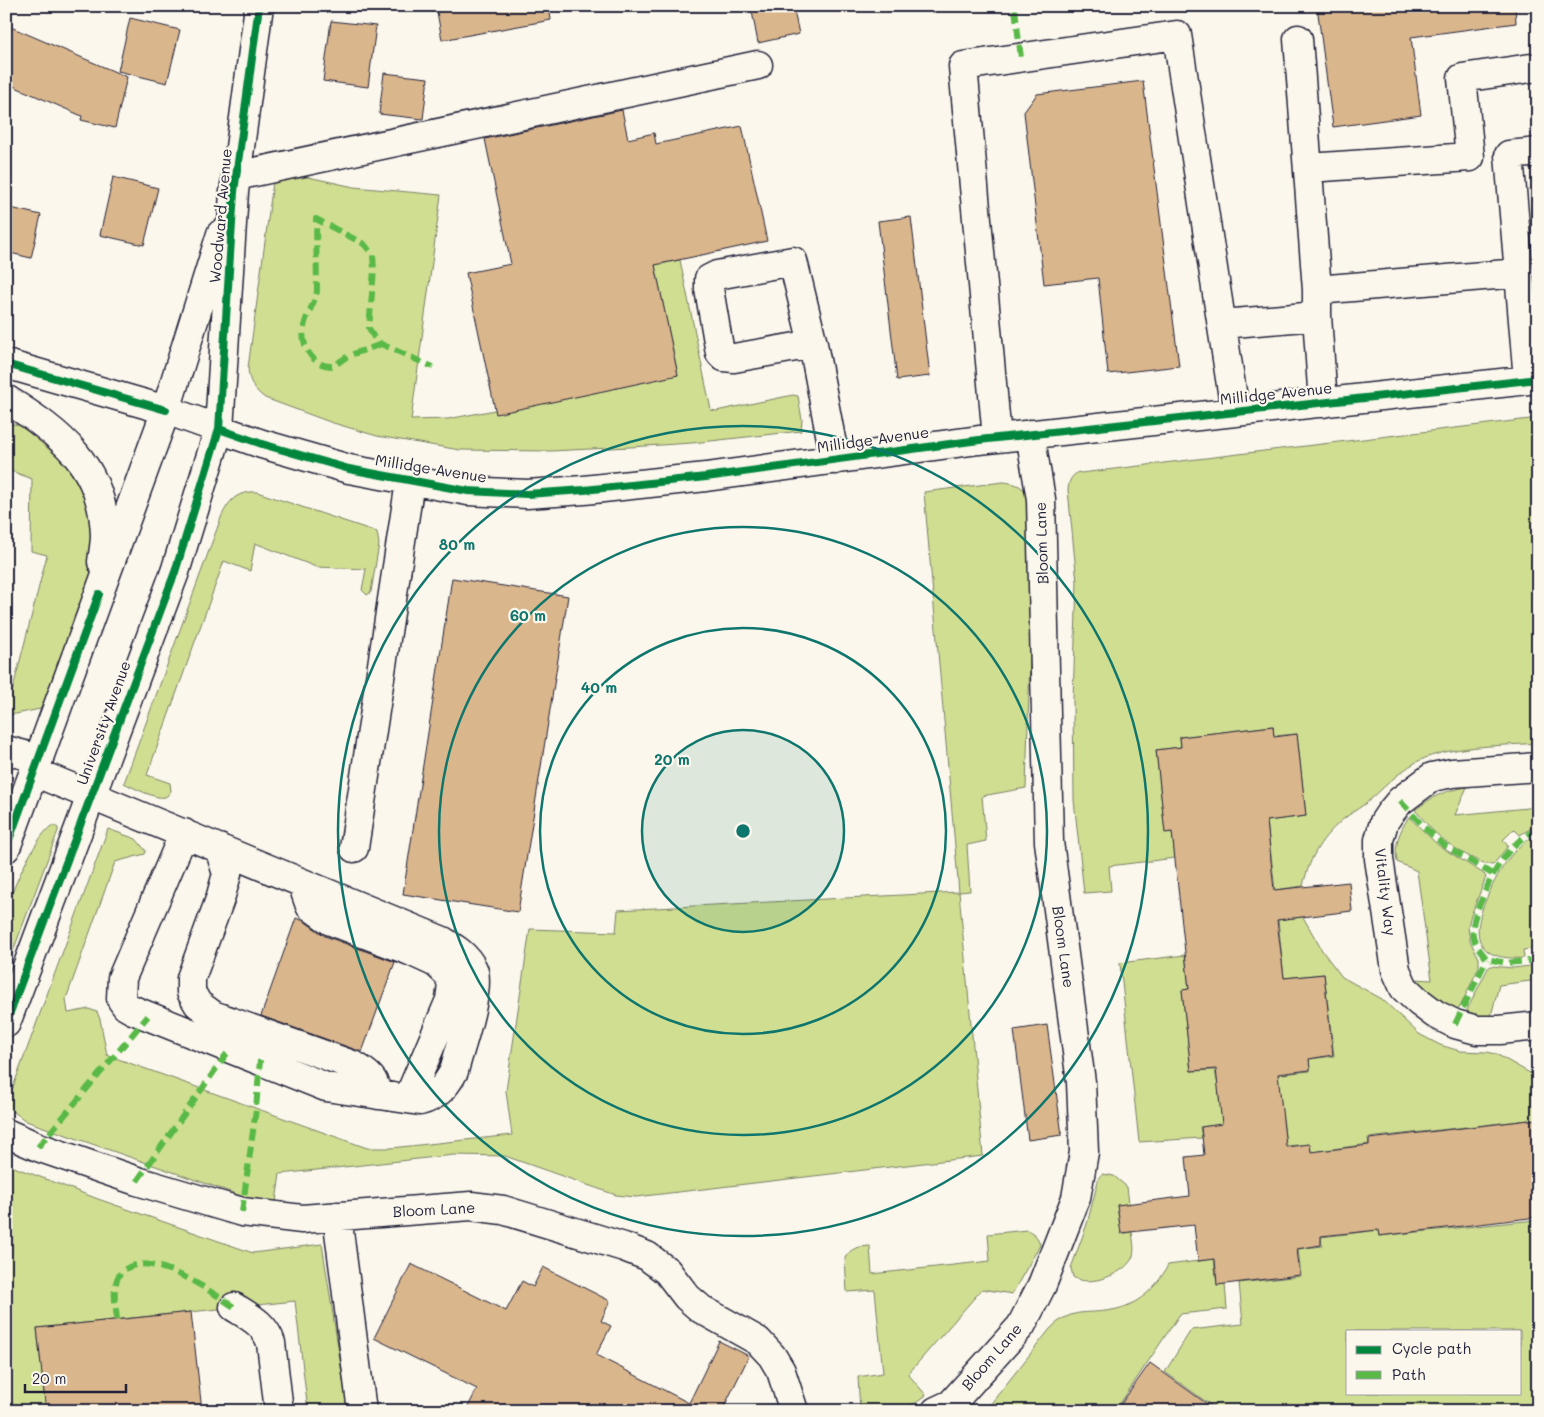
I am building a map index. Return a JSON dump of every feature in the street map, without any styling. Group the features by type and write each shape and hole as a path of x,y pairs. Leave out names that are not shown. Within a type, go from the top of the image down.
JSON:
{"street":[{"name":"Woodward Avenue","path":"219,429 235,184 259,6"},
{"path":"997,438 963,66 1177,35 1235,411"},
{"path":"1298,39 1323,403"},
{"path":"235,184 758,65"},
{"path":"1470,157 1462,78 1538,67"},
{"path":"1308,168 1538,152"},
{"path":"1508,155 1519,273 1530,311 1533,380"},
{"name":"Woodward Avenue","path":"166,410 235,184"},
{"path":"1222,324 1317,303 1519,273"},
{"path":"813,344 835,460"},
{"name":"Millidge Avenue","path":"6,364 166,410 262,444 349,470 468,491 526,494 706,477 1030,434 1533,380"},
{"path":"6,399 38,419 63,440 80,458 93,478 101,504 105,535 99,594"},
{"path":"6,848 166,410"},
{"name":"University Avenue","path":"6,1024 175,572 219,429"},
{"name":"Bloom Lane","path":"936,1411 952,1404 1021,1326 1042,1285 1076,1198 1084,1152 1081,1082 1049,842 1041,499 1030,434"},
{"path":"354,848 410,482"},
{"path":"6,750 92,796 219,848 443,941 464,954 474,971 476,991 454,1072 440,1092 429,1099 420,1101 326,1087 126,1006 121,998 122,978 184,834"},
{"name":"Vitality Way","path":"1538,767 1452,773 1432,777 1400,801 1384,822 1379,840 1378,859 1396,970 1404,988 1435,1014 1455,1024 1477,1030 1500,1030 1538,1026"},
{"path":"219,848 227,874 220,899 191,978 191,992 198,1004 213,1015 355,1066 370,1076 376,1086 378,1095"},
{"name":"Bloom Lane","path":"6,1133 38,1147 119,1175 242,1212 302,1219 471,1206 504,1210 624,1247 647,1256 666,1271 687,1297 701,1309 758,1342 772,1356 781,1371 794,1411"},
{"path":"337,1216 362,1411"},
{"path":"234,1307 261,1325 268,1334 271,1343 279,1411"}],"green space":[{"path":"308,177 354,187 441,195 411,420 448,419 678,375 655,265 680,260 711,410 716,411 793,395 798,396 802,420 801,431 692,443 630,447 551,451 460,450 377,436 330,422 265,398 253,385 248,368 273,182"},
{"path":"1538,418 1538,743 1466,748 1438,754 1417,762 1396,776 1330,832 1313,856 1303,886 1275,890 1267,821 1306,816 1297,734 1274,736 1273,726 1180,737 1181,747 1156,750 1165,832 1172,832 1175,858 1109,866 1111,891 1084,893 1074,800 1073,698 1077,582 1068,490 1069,482 1073,476 1078,472"},
{"path":"6,422 21,426 63,461 87,496 96,540 89,593 45,708 16,714 6,714 6,691 12,692 47,555 31,551 32,479 6,469"},
{"path":"1008,482 1022,488 1030,499 1032,594 1026,788 982,796 986,841 967,845 970,891 959,892 924,492"},
{"path":"250,492 257,492 377,532 379,544 371,592 367,595 362,590 366,569 316,567 255,543 250,571 224,561 147,775 170,783 171,791 165,797 151,795 124,783 222,515 233,499"},
{"path":"1467,787 1455,815 1538,807 1538,824 1520,835 1514,829 1503,840 1508,846 1493,865 1473,859 1445,841 1433,831 1415,810 1439,795"},
{"path":"1409,817 1438,845 1486,877 1468,927 1470,941 1479,958 1479,967 1460,1007 1455,1010 1445,1008 1414,979 1432,980 1417,871 1397,862 1396,850 1398,839"},
{"path":"51,826 58,828 58,831 6,970 5,925 8,903 31,853"},
{"path":"108,829 136,839 146,851 145,854 115,862 66,999 68,1013 89,1009 97,1012 107,1055 367,1148 391,1148 512,1135 506,1091 530,929 616,932 618,910 959,892 983,1156 636,1197 616,1195 505,1156 454,1155 280,1174 276,1202 262,1203 26,1121 6,1106"},
{"path":"1538,834 1538,948 1523,950 1524,958 1507,958 1495,955 1486,950 1480,942 1478,933 1482,909 1497,876 1508,860 1521,845"},
{"path":"1303,917 1323,952 1342,977 1382,999 1419,1034 1440,1045 1460,1051 1496,1054 1528,1072 1538,1075 1538,1119 1368,1138 1369,1144 1311,1152 1310,1144 1286,1146 1283,1118 1258,1120 1254,1077 1310,1071 1309,1059 1334,1056 1324,974 1284,978 1278,920"},
{"path":"1185,955 1189,989 1182,990 1191,1071 1215,1070 1217,1081 1242,1122 1200,1127 1202,1138 1139,1142 1120,963"},
{"path":"1538,965 1538,980 1499,985 1491,1016 1475,1017 1467,1014 1467,1010 1488,968 1491,966 1513,968"},
{"path":"6,1164 98,1199 253,1253 322,1244 348,1411 308,1411 295,1301 37,1328 46,1411 6,1411"},
{"path":"1103,1174 1114,1176 1127,1187 1129,1204 1117,1205 1121,1234 1132,1232 1133,1256 1129,1263 1115,1273 1097,1280 1080,1280 1073,1277 1071,1268 1087,1224 1099,1177"},
{"path":"1535,1220 1538,1249 1538,1411 1219,1411 1165,1372 1191,1330 1243,1324 1239,1283 1301,1276 1298,1249 1322,1246 1321,1237 1378,1230 1379,1236"},
{"path":"1027,1230 1036,1236 1040,1245 1012,1294 982,1289 908,1374 926,1395 911,1406 895,1410 860,1411 858,1377 883,1373 875,1290 847,1292 845,1258 847,1254 856,1248 870,1246 872,1274 990,1261 988,1234"},
{"path":"1214,1259 1217,1285 1225,1284 1227,1309 1180,1314 1115,1411 985,1411 1050,1329 1065,1317 1079,1313 1112,1310 1130,1305 1152,1288 1168,1265"}],"building":[{"path":"436,6 549,6 551,20 442,40"},
{"path":"751,6 793,6 799,34 758,43"},
{"path":"1317,6 1515,6 1516,23 1411,37 1421,115 1333,127"},
{"path":"130,18 180,30 167,83 118,71"},
{"path":"331,21 376,26 368,87 323,81"},
{"path":"6,25 127,77 115,128 81,120 82,116 6,83"},
{"path":"384,73 428,78 423,119 379,114"},
{"path":"1143,81 1179,366 1108,374 1098,278 1044,284 1024,112 1037,94"},
{"path":"622,110 628,139 654,133 656,144 742,126 767,241 655,265 678,375 496,414 466,273 511,264 485,139"},
{"path":"113,177 158,188 144,245 100,235"},
{"path":"6,207 41,215 31,258 6,252"},
{"path":"911,217 930,376 897,380 878,221"},
{"path":"452,578 568,596 518,912 403,894"},
{"path":"1273,726 1274,737 1297,734 1306,816 1267,821 1274,890 1349,882 1352,911 1277,920 1284,978 1324,974 1333,1055 1309,1059 1310,1070 1278,1074 1286,1147 1310,1144 1311,1152 1369,1145 1369,1139 1538,1119 1538,1217 1379,1236 1378,1230 1321,1236 1321,1245 1297,1249 1300,1275 1217,1285 1215,1259 1198,1261 1194,1225 1121,1233 1117,1205 1190,1196 1186,1157 1204,1155 1201,1127 1222,1124 1216,1069 1191,1071 1182,990 1189,989 1172,832 1165,833 1156,750 1181,747 1180,737"},
{"path":"296,918 304,921 325,936 395,962 362,1052 261,1016"},
{"path":"1047,1025 1062,1135 1028,1140 1014,1030"},
{"path":"411,1264 506,1311 522,1281 533,1287 543,1267 610,1301 601,1321 611,1326 596,1355 689,1403 719,1341 749,1356 722,1411 466,1411 477,1389 374,1338"},
{"path":"191,1312 202,1411 46,1411 37,1328"},
{"path":"1150,1363 1217,1411 1116,1411"}],"marked path":[{"path":"1015,9 1021,58"},
{"path":"381,344 349,356 332,366 319,363 309,353 303,334 305,322 317,291 316,219 364,244 373,255 374,270 369,328 373,336 381,344 433,367"},
{"path":"1400,801 1444,845 1492,874"},
{"path":"1538,829 1519,841 1503,858 1486,888 1478,908 1473,931 1475,943 1487,959 1507,963 1538,960"},
{"path":"1455,1024 1487,959"},
{"path":"38,1147 148,1016"},
{"path":"137,1181 230,1049"},
{"path":"242,1212 256,1109 260,1060"},
{"path":"117,1320 115,1296 117,1279 120,1274 131,1266 145,1264 161,1267 195,1282 234,1307"}],"cycle path":[{"path":"6,1023 175,572 219,429 234,192 259,6"},
{"path":"6,364 166,410"},
{"path":"219,429 262,444 349,469 468,491 527,494 706,477 979,440 1538,379"},
{"path":"6,848 99,594"}]}
